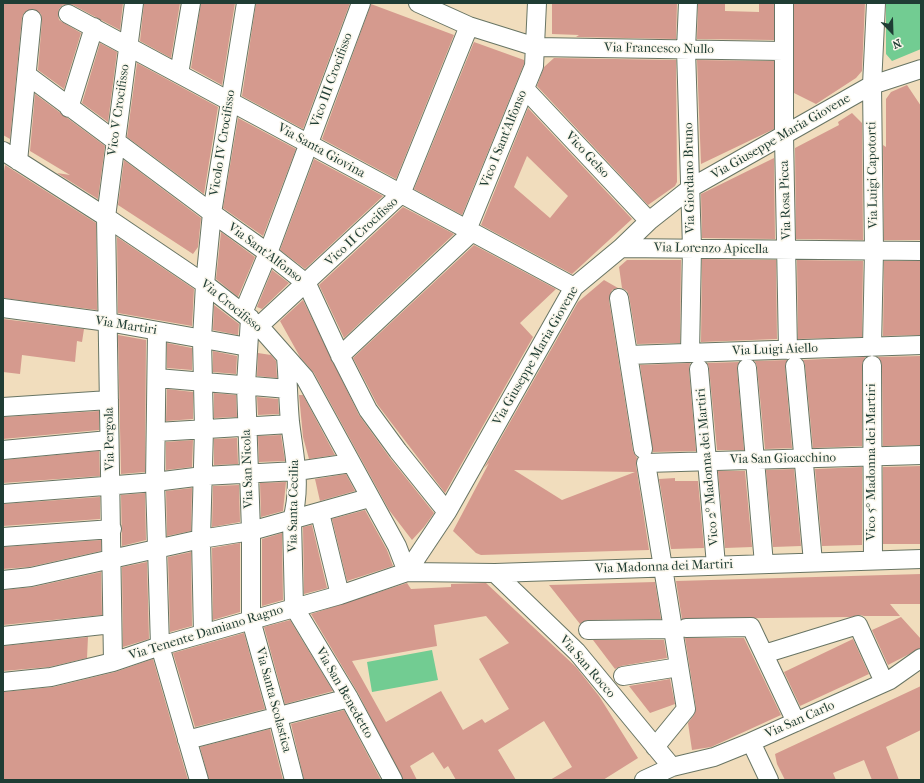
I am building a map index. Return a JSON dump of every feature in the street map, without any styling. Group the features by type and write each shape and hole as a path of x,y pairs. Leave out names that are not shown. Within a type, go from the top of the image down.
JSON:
{"street":[{"name":"Vico V Crocifisso","path":"106,217 134,3"},
{"path":"180,74 191,3"},
{"name":"Vicolo IV Crocifisso","path":"204,634 201,539 204,429 202,339 212,213 246,3"},
{"name":"Vico III Crocifisso","path":"251,319 268,253 361,3"},
{"name":"Via Francesco Nullo","path":"418,3 469,26 536,47 783,51"},
{"name":"Vico I Sant'Alfonso","path":"340,356 470,231 534,66 537,3"},
{"name":"Via Giordano Bruno","path":"688,3 686,49 692,187 690,353"},
{"name":"Via Rosa Picca","path":"784,3 783,51 788,350"},
{"name":"Via Luigi Capotorti","path":"872,356 874,251 872,85 876,3"},
{"name":"Via Santa Giovina","path":"68,14 230,100 308,145 574,287"},
{"path":"18,160 32,19"},
{"name":"Vico II Crocifisso","path":"251,319 306,284 401,194 469,26"},
{"path":"69,108 94,28"},
{"name":"Via Giuseppe Maria Giovene","path":"407,572 447,512 574,287 621,248 649,221 692,187 872,85 921,69"},
{"name":"Via Sant'Alfonso","path":"27,75 69,108 115,140 268,253 306,284 340,356 368,410 398,451 447,512"},
{"name":"Vico Gelso","path":"525,89 649,221"},
{"name":"Via Crocifisso","path":"3,151 106,217 206,284 251,319 304,378 369,498 397,546 407,572"},
{"name":"Via Pergola","path":"106,217 109,440 112,529 110,561 113,662"},
{"name":"Via Lorenzo Apicella","path":"621,248 921,251"},
{"path":"619,298 662,567 679,629 679,667 686,709 655,747"},
{"name":"Via Martiri","path":"3,308 108,322 248,347"},
{"name":"Via San Nicola","path":"251,319 246,385 251,531 251,620"},
{"path":"157,331 157,432 155,482 160,646 199,780"},
{"name":"Via Luigi Aiello","path":"628,355 788,350 872,356 921,345"},
{"name":"Vico 5° Madonna dei Martiri","path":"872,356 873,560"},
{"name":"Via Santa Cecilia","path":"286,357 290,424 297,470 296,506 292,520 294,607"},
{"path":"795,366 813,562"},
{"path":"747,368 764,564"},
{"name":"Vico 2° Madonna dei Martiri","path":"699,369 716,565"},
{"path":"157,378 288,389"},
{"path":"3,407 109,400"},
{"path":"157,432 290,424"},
{"path":"3,450 109,440"},
{"name":"Via San Gioacchino","path":"645,456 707,461 921,455"},
{"path":"3,494 155,482 203,476 297,470 351,463"},
{"path":"3,580 31,577 110,561 201,539 251,531 369,498"},
{"path":"320,512 340,594"},
{"path":"3,537 112,529"},
{"name":"Via Madonna dei Martiri","path":"407,572 495,573 921,559"},
{"name":"Via Tenente Damiano Ragno","path":"3,682 51,677 113,662 160,646 340,594 407,572"},
{"name":"Via San Rocco","path":"495,573 577,652 672,768"},
{"name":"Via San Benedetto","path":"294,607 348,698 393,780"},
{"name":"Via Santa Scolastica","path":"251,620 294,780"},
{"path":"3,636 112,624"},
{"path":"764,654 858,625 884,682"},
{"path":"588,630 751,627 796,722"},
{"name":"Via San Carlo","path":"644,780 672,768 714,757 751,742 884,682 921,658"},
{"path":"624,676 679,667"},
{"path":"187,740 348,698"},
{"path":"751,742 769,780"}],"green space":[{"path":"886,3 921,3 921,49 892,61 886,54"},
{"path":"432,650 438,680 372,692 367,662"}],"building":[{"path":"3,3 123,3 120,30 73,5 63,5 59,9 59,20 81,33 64,89 38,70 42,20 41,14 33,9 24,13 22,18 10,139 3,135"},
{"path":"144,3 180,3 171,58 140,41"},
{"path":"201,3 235,3 222,85 191,68"},
{"path":"256,3 350,3 303,129 242,96"},
{"path":"552,3 677,3 676,39 576,37 579,35 552,34"},
{"path":"698,3 725,3 725,11 759,12 759,3 774,3 774,40 697,39"},
{"path":"794,3 865,3 862,71 856,78 816,104 794,93"},
{"path":"371,4 454,35 396,179 322,139"},
{"path":"474,42 524,60 524,64 462,215 414,189"},
{"path":"100,43 117,52 108,122 82,103"},
{"path":"554,58 676,60 677,182 675,186 648,205 537,86 544,67"},
{"path":"697,60 774,61 774,129 701,164"},
{"path":"137,63 218,107 204,194 127,137"},
{"path":"907,85 921,106 921,240 884,240 883,145 886,147 886,99 891,92"},
{"path":"35,94 105,146 98,199 57,173 70,175 30,151"},
{"path":"528,108 632,219 572,274 481,225","holes":["527,156 568,196 550,218 514,187"]},
{"path":"852,113 862,123 863,240 796,239 795,148 839,125 838,122"},
{"path":"238,118 296,149 263,236 223,208"},
{"path":"774,158 775,239 702,238 701,194"},
{"path":"314,159 383,196 305,269 280,250"},
{"path":"124,160 201,218 198,247 193,254 118,205"},
{"path":"5,165 96,223 97,310 3,298 3,177"},
{"path":"403,207 454,234 344,338 319,285"},
{"path":"221,232 255,257 238,297 216,279"},
{"path":"117,237 194,289 192,326 118,313"},
{"path":"474,245 556,289 520,323 533,337 445,493 377,404 353,358"},
{"path":"702,259 776,260 777,339 701,342"},
{"path":"627,260 681,260 680,343 637,344 629,296 627,291 622,288 619,267"},
{"path":"797,260 863,261 862,337 798,339"},
{"path":"884,261 921,261 921,335 883,336"},
{"path":"272,270 289,283 262,309 257,307"},
{"path":"604,280 618,288 612,290 609,300 633,451 637,458 636,465 649,550 481,555 476,553 453,531 489,463 484,468 578,302","holes":["514,470 635,472 562,500"]},
{"path":"303,300 359,415 390,458 434,513 412,540 389,510 314,373 300,357 280,321"},
{"path":"214,305 239,324 238,335 213,330"},
{"path":"3,319 84,329 82,342 77,341 75,362 22,355 20,374 3,372"},
{"path":"118,335 146,340 145,472 121,474"},
{"path":"167,343 192,348 192,370 167,368"},
{"path":"213,351 237,356 236,374 213,372"},
{"path":"258,353 271,355 276,361 277,378 257,376"},
{"path":"921,356 921,445 883,446 882,365 878,357"},
{"path":"865,357 862,365 862,446 813,448 805,365 803,360"},
{"path":"787,360 785,367 792,448 765,449 757,367 755,361"},
{"path":"739,362 737,369 744,450 717,450 709,368 707,363"},
{"path":"690,363 689,370 696,451 653,452 640,365"},
{"path":"167,389 193,392 193,419 166,421"},
{"path":"214,393 236,395 237,417 214,418"},
{"path":"299,395 303,395 335,455 309,459 303,437"},
{"path":"257,397 278,399 279,414 258,415"},
{"path":"99,411 99,430 3,439 3,417"},
{"path":"281,435 285,461 259,462 258,436"},
{"path":"237,438 238,464 214,465 214,439"},
{"path":"193,440 192,467 166,470 166,442"},
{"path":"99,451 100,476 3,483 3,460"},
{"path":"921,466 921,544 883,544 883,467"},
{"path":"862,467 862,545 822,546 815,469"},
{"path":"794,469 801,546 773,547 766,470"},
{"path":"718,471 745,471 752,547 725,548"},
{"path":"346,474 355,491 320,501 315,479"},
{"path":"675,478 675,481 698,481 704,548 671,549 659,479"},
{"path":"286,482 283,511 261,517 260,483"},
{"path":"239,485 240,522 212,527 213,486"},
{"path":"192,488 191,531 167,536 166,491"},
{"path":"145,493 146,540 122,546 121,495"},
{"path":"100,497 100,519 3,526 3,504"},
{"path":"365,510 387,550 393,566 347,581 332,519"},
{"path":"312,525 327,588 304,594 303,527"},
{"path":"282,533 283,600 262,606 262,539"},
{"path":"101,540 101,551 29,567 3,569 3,547"},
{"path":"240,543 240,612 213,620 212,548"},
{"path":"191,552 192,626 170,632 168,557"},
{"path":"147,562 149,639 123,647 122,567"},
{"path":"101,572 102,615 3,625 3,590 33,587"},
{"path":"921,574 921,604 890,604 900,616 860,615 850,617 682,619 676,581"},
{"path":"655,582 661,619 588,620 580,624 549,585"},
{"path":"407,583 411,589 451,587 451,584 486,583 576,667 599,696 638,758 603,780 550,780 572,767 544,721 498,750 516,780 456,780 448,766 444,769 433,752 410,766 417,780 403,780 358,693 311,614","holes":["486,616 509,643 479,659 509,709 485,723 482,719 463,730 441,691 386,722 352,661 437,646 434,625"]},
{"path":"901,617 921,639 921,648 888,665 872,630"},
{"path":"290,620 333,691 285,704 264,627"},
{"path":"244,633 265,709 195,727 173,653"},
{"path":"88,637 87,658 49,667 3,671 3,646"},
{"path":"685,638 744,638 781,715 711,747 692,750 688,723 694,715 696,708"},
{"path":"853,639 869,674 800,706 784,672"},
{"path":"593,640 664,640 667,658 621,666 615,669"},
{"path":"153,659 188,780 3,780 3,692 53,687 115,672"},
{"path":"670,679 675,704 650,713 629,686"},
{"path":"921,686 921,730 886,747 899,780 872,780 864,760 833,773 836,780 785,780 777,764 775,754"},
{"path":"344,710 381,780 304,780 291,724"},
{"path":"270,729 283,780 209,780 200,747"}]}
